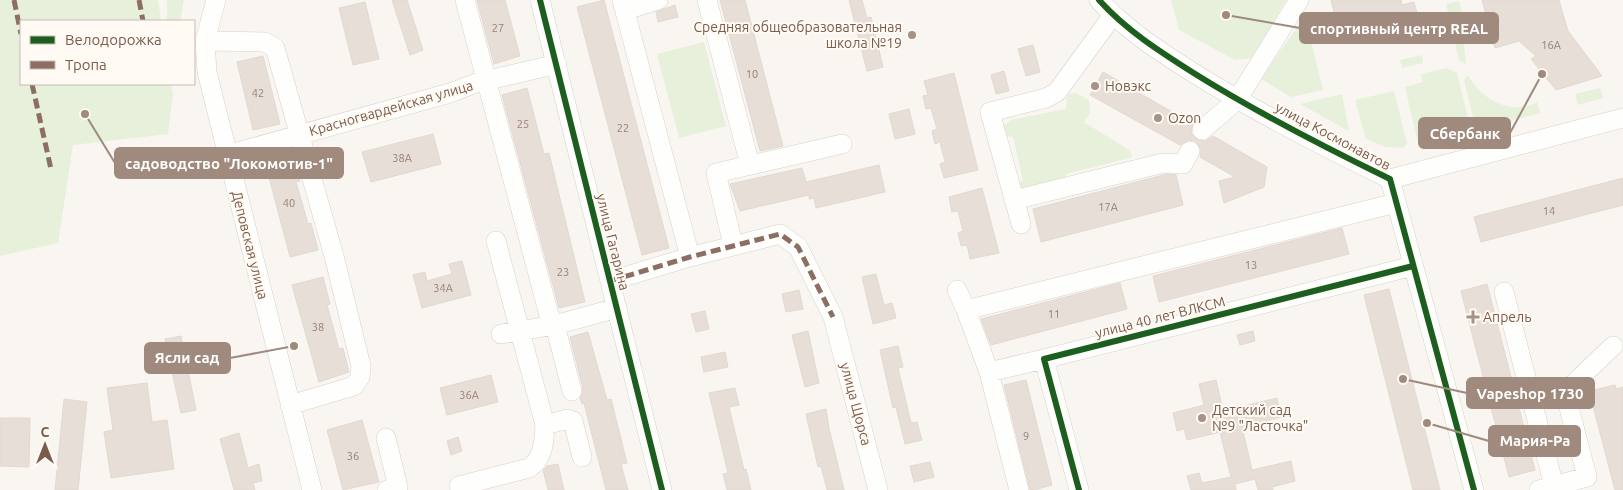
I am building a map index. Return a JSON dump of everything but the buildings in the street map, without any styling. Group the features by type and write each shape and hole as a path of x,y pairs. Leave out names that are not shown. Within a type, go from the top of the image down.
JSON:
{"street":[{"name":"Деповская улица","path":"216,0 205,41 207,72 312,490"},
{"path":"465,0 549,315 555,326 572,391"},
{"name":"улица Гагарина","path":"541,0 662,490"},
{"path":"658,0 624,5 690,257"},
{"path":"707,0 750,165"},
{"name":"улица Космонавтов","path":"1100,0 1113,15 1166,55 1237,100 1390,179 1474,490"},
{"path":"1202,130 1237,100 1298,0"},
{"path":"1020,224 990,112 1046,98 1057,92 1113,15"},
{"path":"205,41 265,42 275,48 334,256 361,366 360,377 354,386 290,405"},
{"name":"Красногвардейская улица","path":"227,155 486,80 557,64"},
{"path":"1390,179 1623,118"},
{"path":"733,245 716,173 842,144"},
{"path":"1014,200 1163,163 1183,164 1190,151"},
{"path":"966,310 1396,203"},
{"name":"улица Щорса","path":"610,280 733,245 780,234 798,247 833,317 878,490"},
{"path":"459,486 529,468 536,463 544,445 545,425 496,241"},
{"name":"улица 40 лет ВЛКСМ","path":"989,372 1413,266"},
{"path":"957,290 989,372 1018,490"},
{"path":"1504,292 1549,489 1590,484 1565,392 1613,346"},
{"path":"501,334 555,326 617,308"},
{"path":"1044,359 1079,490"},
{"path":"545,425 567,419 573,421 582,457"},
{"path":"386,438 398,487 387,490"}],"green space":[{"path":"0,0 158,0 161,20 20,20 20,85 171,85 173,94 168,134 73,145 58,243 0,256"},
{"path":"167,0 184,0 180,20 167,20"},
{"path":"1171,0 1286,0 1252,58 1235,60 1179,30"},
{"path":"1459,1 1468,33 1464,47 1466,64 1459,60 1446,4"},
{"path":"1305,16 1323,90 1291,97 1261,79"},
{"path":"704,42 726,126 679,138 657,54"},
{"path":"1422,55 1423,63 1402,68 1400,60"},
{"path":"1446,68 1457,73 1470,126 1466,132 1423,143 1417,139 1405,87 1423,82 1421,74"},
{"path":"1468,75 1480,91 1497,103 1517,107 1537,102 1540,113 1481,129 1475,125 1464,80"},
{"path":"1600,88 1603,98 1578,105 1575,94"},
{"path":"1394,91 1407,144 1403,148 1386,147 1366,139 1355,100"},
{"path":"1076,93 1089,100 1090,113 1084,122 1129,150 1132,156 1066,174 1065,181 1026,195 1016,186 1023,180 1013,137 1002,135 1003,126 1011,120 1066,109 1067,97 1069,94"},
{"path":"1342,94 1349,131 1300,104"}],"marked path":[{"path":"14,0 20,29"},
{"path":"139,0 143,20"},
{"path":"32,85 51,169"},
{"path":"610,281 690,257 780,234 798,247 833,317"}],"cycle path":[{"path":"540,0 662,490"},
{"path":"1099,0 1120,21 1155,48 1192,72 1240,101 1390,179 1474,490"},
{"path":"1079,490 1044,359 1413,266"}],"place":[{"name":"спортивный центр REAL","path":"1226,15"},
{"name":"Средняя общеобразовательная школа №19","path":"912,35"},
{"name":"Сбербанк","path":"1542,74"},
{"name":"Новэкс","path":"1095,86"},
{"name":"садоводство \"Локомотив-1\"","path":"85,114"},
{"name":"Ozon","path":"1158,118"},
{"name":"Апрель","path":"1473,317"},
{"name":"Ясли сад","path":"294,346"},
{"name":"Vapeshop 1730","path":"1403,379"},
{"name":"Детский сад №9 \"Ласточка\"","path":"1202,418"},
{"name":"Мария-Ра","path":"1427,423"}]}
